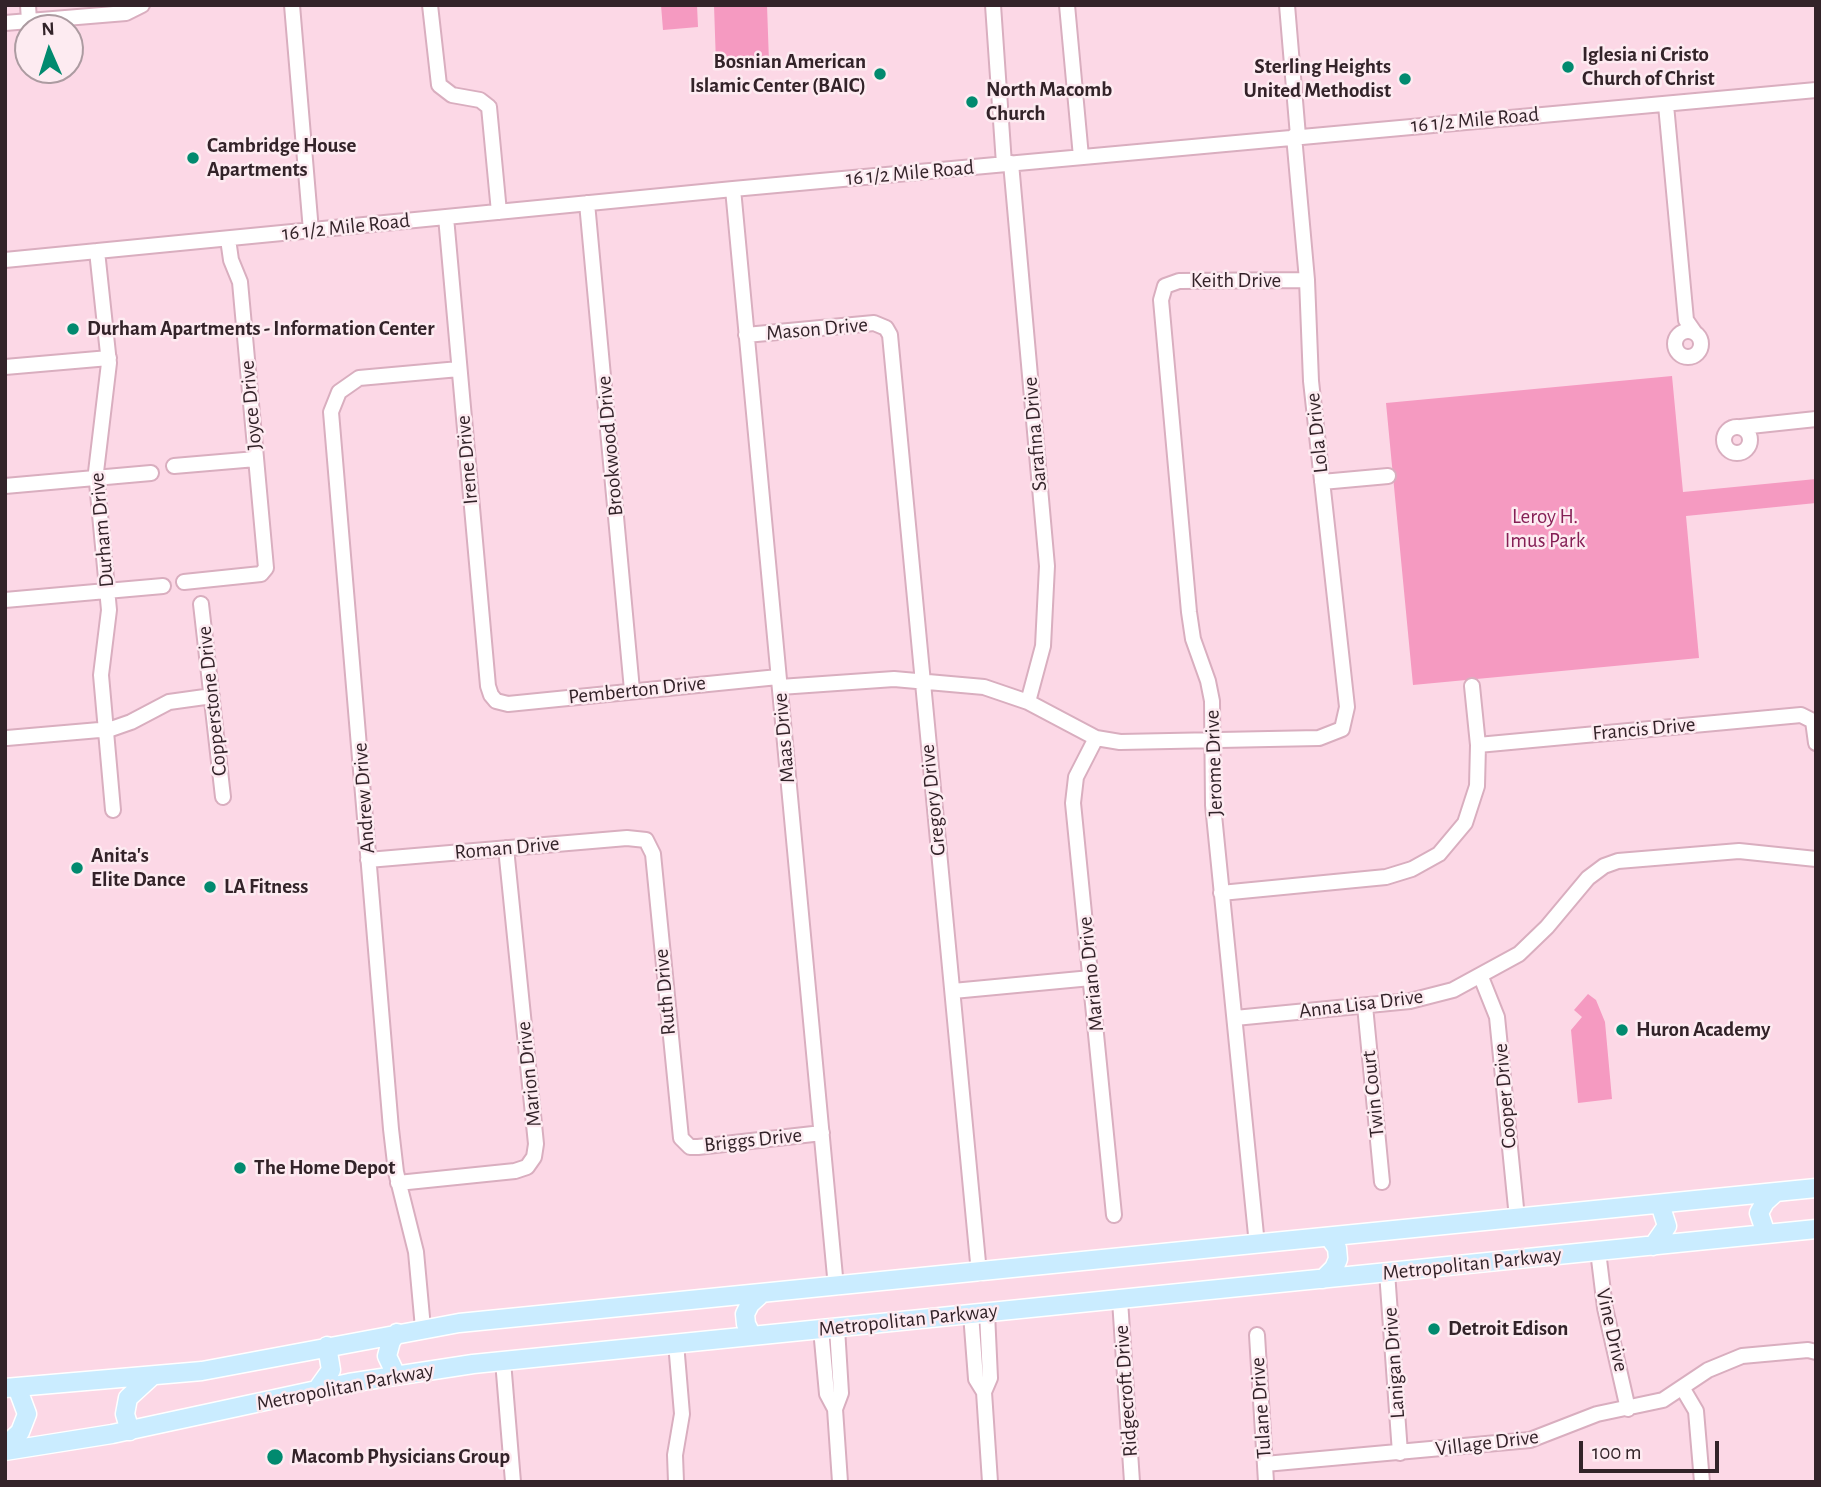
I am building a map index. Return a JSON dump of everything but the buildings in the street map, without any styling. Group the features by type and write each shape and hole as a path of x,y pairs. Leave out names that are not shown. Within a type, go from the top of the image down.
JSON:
{"main road":[{"name":"Metropolitan Parkway","path":"11,1387 150,1377 240,1365 424,1328 1816,1188"},
{"path":"1766,1234 1759,1213 1765,1202 1776,1192"},
{"path":"1653,1246 1667,1226 1660,1204"},
{"name":"Metropolitan Parkway","path":"5,1448 130,1431 396,1375 503,1361 1816,1229"},
{"path":"1323,1279 1334,1268 1338,1259 1337,1248 1329,1237"},
{"path":"752,1336 745,1314 750,1304 761,1294"},
{"path":"396,1375 387,1356 391,1341 397,1333"},
{"path":"316,1391 331,1370 327,1346"},
{"path":"130,1431 125,1414 128,1398 150,1377"},
{"path":"5,1448 20,1432 27,1414 11,1387"}],"street":[{"path":"84,16 125,13 142,5"},
{"path":"292,5 311,231"},
{"path":"430,5 439,85 452,95 480,100 489,107 499,212"},
{"name":"Sarafina Drive","path":"993,5 1047,566 1043,646 1028,702"},
{"path":"1067,5 1081,157"},
{"name":"Lola Drive","path":"1287,5 1307,280 1311,381 1347,707 1342,729"},
{"name":"16 1/2 Mile Road","path":"5,260 1296,136 1816,90"},
{"path":"1666,105 1686,320 1700,339 1701,347 1695,355 1687,357 1676,350 1675,341 1686,320"},
{"name":"Maas Drive","path":"733,189 836,1287"},
{"name":"Brookwood Drive","path":"587,203 632,690"},
{"name":"Irene Drive","path":"446,217 488,686 496,701"},
{"name":"Joyce Drive","path":"184,582 264,572 240,282 231,260 228,239"},
{"name":"Durham Drive","path":"97,251 109,358 97,478 109,629 101,675 113,810"},
{"name":"Keith Drive","path":"1165,286 1179,281 1218,278 1307,280"},
{"name":"Jerome Drive","path":"1165,286 1161,300 1189,612 1193,639 1211,692 1213,805 1257,1245"},
{"name":"Mason Drive","path":"746,335 863,323 886,328"},
{"name":"Gregory Drive","path":"886,328 891,342 979,1272"},
{"path":"1679,334 1686,331 1695,333"},
{"path":"5,367 109,358"},
{"name":"Andrew Drive","path":"424,1328 414,1242 398,1183 368,859 332,406 339,392 359,378 459,369"},
{"path":"1758,425 1744,451 1735,453 1727,449 1724,441 1726,433 1732,428 1758,425 1816,419"},
{"path":"1741,427 1748,432 1750,440"},
{"path":"174,466 256,459"},
{"path":"5,486 151,473"},
{"path":"1322,482 1388,475"},
{"path":"5,600 163,586"},
{"name":"Copperstone Drive","path":"201,604 223,797"},
{"name":"Pemberton Drive","path":"496,701 508,704 632,690 779,682 923,679 984,687 1028,702 1096,738 1120,741 1319,738 1342,729"},
{"path":"1222,893 1386,877 1424,863 1452,841 1471,812 1478,786 1478,745 1472,686"},
{"path":"8,738 106,729 131,722 169,702 212,696"},
{"name":"Francis Drive","path":"1478,745 1801,715 1810,718 1816,743"},
{"name":"Mariano Drive","path":"1096,738 1076,777 1073,803 1114,1215"},
{"name":"Roman Drive","path":"368,859 627,838 646,840"},
{"name":"Ruth Drive","path":"646,840 653,854 677,1123 685,1144"},
{"name":"Marion Drive","path":"398,1183 515,1171 527,1167 534,1157 536,1144 506,848"},
{"name":"Anna Lisa Drive","path":"1235,1018 1424,998 1481,977 1519,954 1547,927 1588,878 1611,864 1740,850 1816,859"},
{"name":"Cooper Drive","path":"1481,977 1497,1017 1517,1218"},
{"path":"953,991 1091,978"},
{"name":"Twin Court","path":"1365,1006 1382,1182"},
{"name":"Briggs Drive","path":"685,1144 698,1147 822,1133"},
{"name":"Vine Drive","path":"1598,1251 1605,1308 1628,1409"},
{"name":"Lanigan Drive","path":"1387,1272 1400,1453"},
{"name":"Ridgecroft Drive","path":"1119,1300 1132,1482"},
{"path":"979,1313 976,1379 984,1392 990,1482"},
{"path":"829,1329 827,1394 835,1409 840,1482"},
{"name":"Tulane Drive","path":"1257,1335 1266,1482"},
{"path":"676,1343 682,1414 676,1455 676,1482"},
{"name":"Village Drive","path":"1265,1464 1530,1440 1597,1415 1663,1400 1684,1389 1708,1370 1742,1356 1786,1351 1816,1352"},
{"path":"503,1361 513,1482"},
{"path":"1684,1389 1696,1411 1702,1482"}],"green space":[{"path":"661,5 697,5 698,27 663,30"},
{"path":"714,5 767,5 769,62 716,64"},
{"name":"Leroy H. Imus Park","path":"1672,376 1683,492 1816,479 1816,503 1686,516 1699,658 1413,685 1386,403"},
{"path":"1588,994 1596,1000 1605,1022 1612,1099 1578,1103 1571,1030 1582,1017 1574,1010"}],"place":[{"name":"Iglesia ni Cristo Church of Christ","path":"1568,67"},
{"name":"Bosnian American Islamic Center (BAIC)","path":"880,74"},
{"name":"Sterling Heights United Methodist","path":"1405,79"},
{"name":"North Macomb Church","path":"972,102"},
{"name":"Cambridge House Apartments","path":"193,158"},
{"name":"Durham Apartments - Information Center","path":"73,329"},
{"name":"Anita's Elite Dance","path":"77,868"},
{"name":"LA Fitness","path":"210,887"},
{"name":"Huron Academy","path":"1622,1030"},
{"name":"The Home Depot","path":"240,1168"},
{"name":"Detroit Edison","path":"1434,1329"},
{"name":"Macomb Physicians Group","path":"275,1457"}]}
